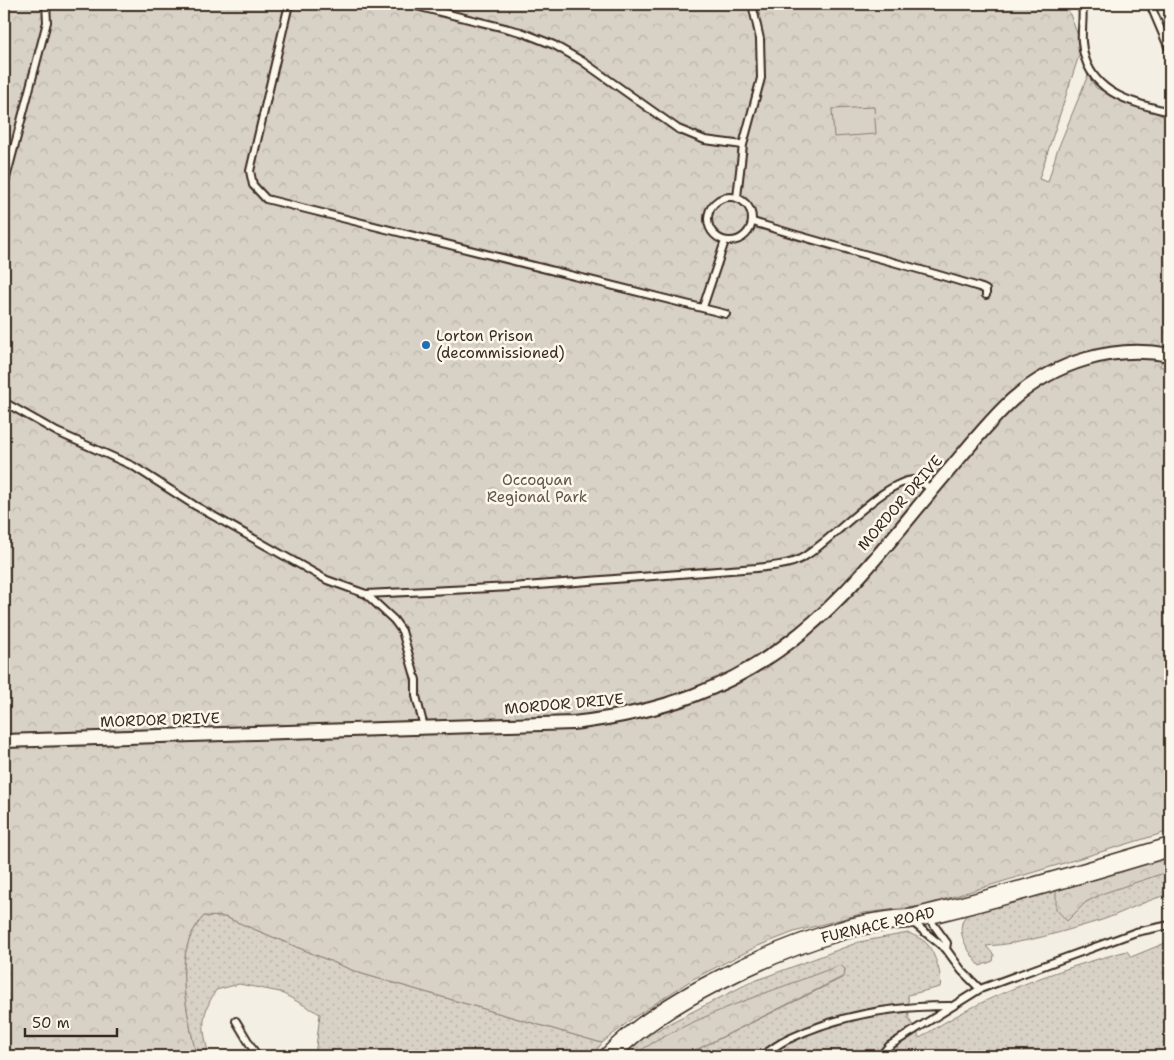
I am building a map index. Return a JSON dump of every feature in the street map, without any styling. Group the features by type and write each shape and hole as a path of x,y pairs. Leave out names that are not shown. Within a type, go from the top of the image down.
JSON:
{"main road":[{"name":"FURNACE ROAD","path":"609,1056 634,1032 652,1019 752,965 801,944 841,930 927,915 1045,884 1170,847"}],"street":[{"name":"MORDOR DRIVE","path":"4,741 573,723 618,718 672,704 722,684 774,653 823,614 996,416 1013,400 1042,379 1071,364 1100,355 1141,351 1170,355"}],"lane":[{"path":"4,186 47,22 46,4"},
{"path":"289,4 250,170 253,185 266,199 726,314"},
{"path":"408,4 521,32 554,45 582,61 678,129 705,140 743,145"},
{"path":"737,197 743,145 761,78 760,39 752,4"},
{"path":"1082,4 1082,42 1086,65 1099,84 1129,102 1170,112"},
{"path":"1150,4 1170,51"},
{"path":"730,196 737,197 743,200 751,210 752,222 746,236 732,241 725,241 713,233 709,227 708,213 716,201 730,196"},
{"path":"752,222 839,249 982,288 986,290 986,294"},
{"path":"703,307 725,241"},
{"path":"4,402 57,432 132,466 194,505 326,580 366,594 512,587 756,568 788,563 803,557 861,510 905,482 917,480 932,490"},
{"path":"366,594 402,630 416,680 416,696 424,728"},
{"path":"927,915 947,943 946,949"},
{"path":"908,919 946,949 962,971 980,989"},
{"path":"880,1056 888,1046 980,989 1136,932 1170,925"},
{"path":"762,1056 790,1038 860,1014 908,1006 952,1006"},
{"path":"236,1021 256,1056"}],"green space":[{"name":"Occoquan Regional Park","path":"4,4 1066,4 1082,46 1039,179 1048,182 1057,151 1088,75 1096,88 1170,119 1170,346 1160,366 1170,370 1170,831 922,906 864,913 794,932 758,946 693,979 633,1018 602,1043 359,973 225,917 204,916 193,931 187,947 184,965 186,1002 196,1056 4,1056"},
{"path":"874,107 876,134 834,137 832,109"},
{"path":"1170,854 1170,871 1104,893 1086,902 1067,921 1056,909 1056,889"},
{"path":"1170,871 1170,894 1152,899 1102,920 1074,928 1030,940 986,946 994,955 993,961 980,966 970,952 963,937 961,930 962,922 973,910 1056,889 1067,921 1086,902 1104,892"},
{"path":"204,916 225,917 359,973 602,1043 592,1056 315,1056 320,1014 280,992 239,984 216,990 207,1007 204,1022 209,1056 196,1056 186,1002 184,965 187,947 193,931"},
{"path":"908,933 924,941 931,949 936,960 941,983 940,987 908,995 909,1019 920,1038 968,1009 1020,986 1073,967 1127,951 1131,957 1170,941 1170,1056 684,1056 844,977 845,969 710,1017 667,1036 640,1052 623,1056 642,1039 749,983 859,942"},
{"path":"840,965 845,969 844,976 684,1056 632,1056 655,1041 706,1016"}],"place":[{"name":"Lorton Prison (decommissioned)","path":"426,345"}]}
